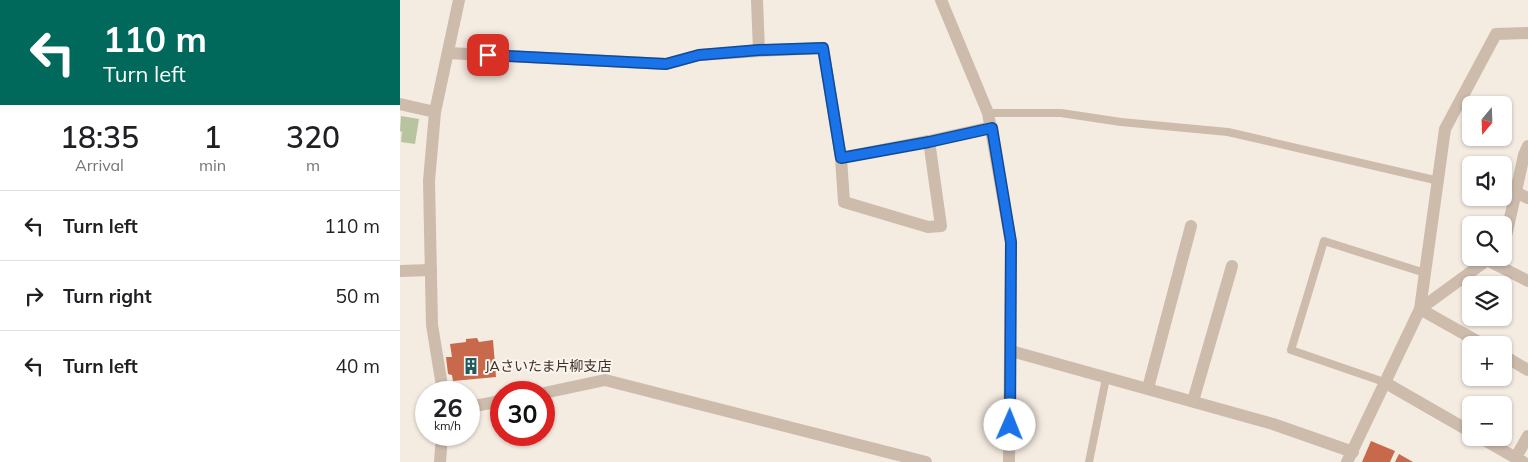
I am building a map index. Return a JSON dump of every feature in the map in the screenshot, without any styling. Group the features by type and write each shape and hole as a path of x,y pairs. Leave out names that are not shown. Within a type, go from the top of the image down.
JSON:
{"street":[{"path":"441,381 432,326 429,181 435,112 459,0"},
{"path":"757,0 759,50"},
{"path":"942,0 988,113 1011,242 1009,462"},
{"path":"1011,351 1273,424 1350,457 1420,309 1445,129 1496,34 1528,34"},
{"path":"448,53 666,64 699,55 759,50 823,48 841,158 844,202 928,227 941,226 929,142"},
{"path":"400,104 435,112"},
{"path":"841,158 992,128"},
{"path":"1510,216 1524,155 1528,146"},
{"path":"1515,192 1528,198"},
{"path":"1148,388 1191,226"},
{"path":"1193,401 1232,266"},
{"path":"1420,309 1478,266"},
{"path":"1500,266 1528,282"},
{"path":"400,271 431,270"},
{"path":"1420,309 1468,336"},
{"path":"1512,361 1528,370"},
{"path":"555,391 605,380 919,461"},
{"path":"1384,382 1462,427"},
{"path":"1495,446 1519,460 1528,436"},
{"path":"440,462 441,446"}],"lane":[{"path":"988,113 1061,113 1121,122 1228,132 1439,181"},
{"path":"1384,382 1291,350 1324,241 1425,273"},
{"path":"1089,462 1106,378"}],"green space":[{"path":"401,116 419,119 415,144 401,142"}],"building":[{"name":"JAさいたま片柳支店","path":"477,338 479,342 493,340 496,377 453,381 452,375 448,374 446,357 452,357 450,344 466,342 466,339"},
{"path":"1371,441 1395,451 1390,462 1362,462"},
{"path":"1399,454 1413,462 1395,462"}],"place":[{"name":"JAさいたま片柳支店","path":"471,366"}],"route":[{"path":"488,55 666,64 699,55 759,50 823,48 841,158 992,128 1011,242 1010,425"}]}
